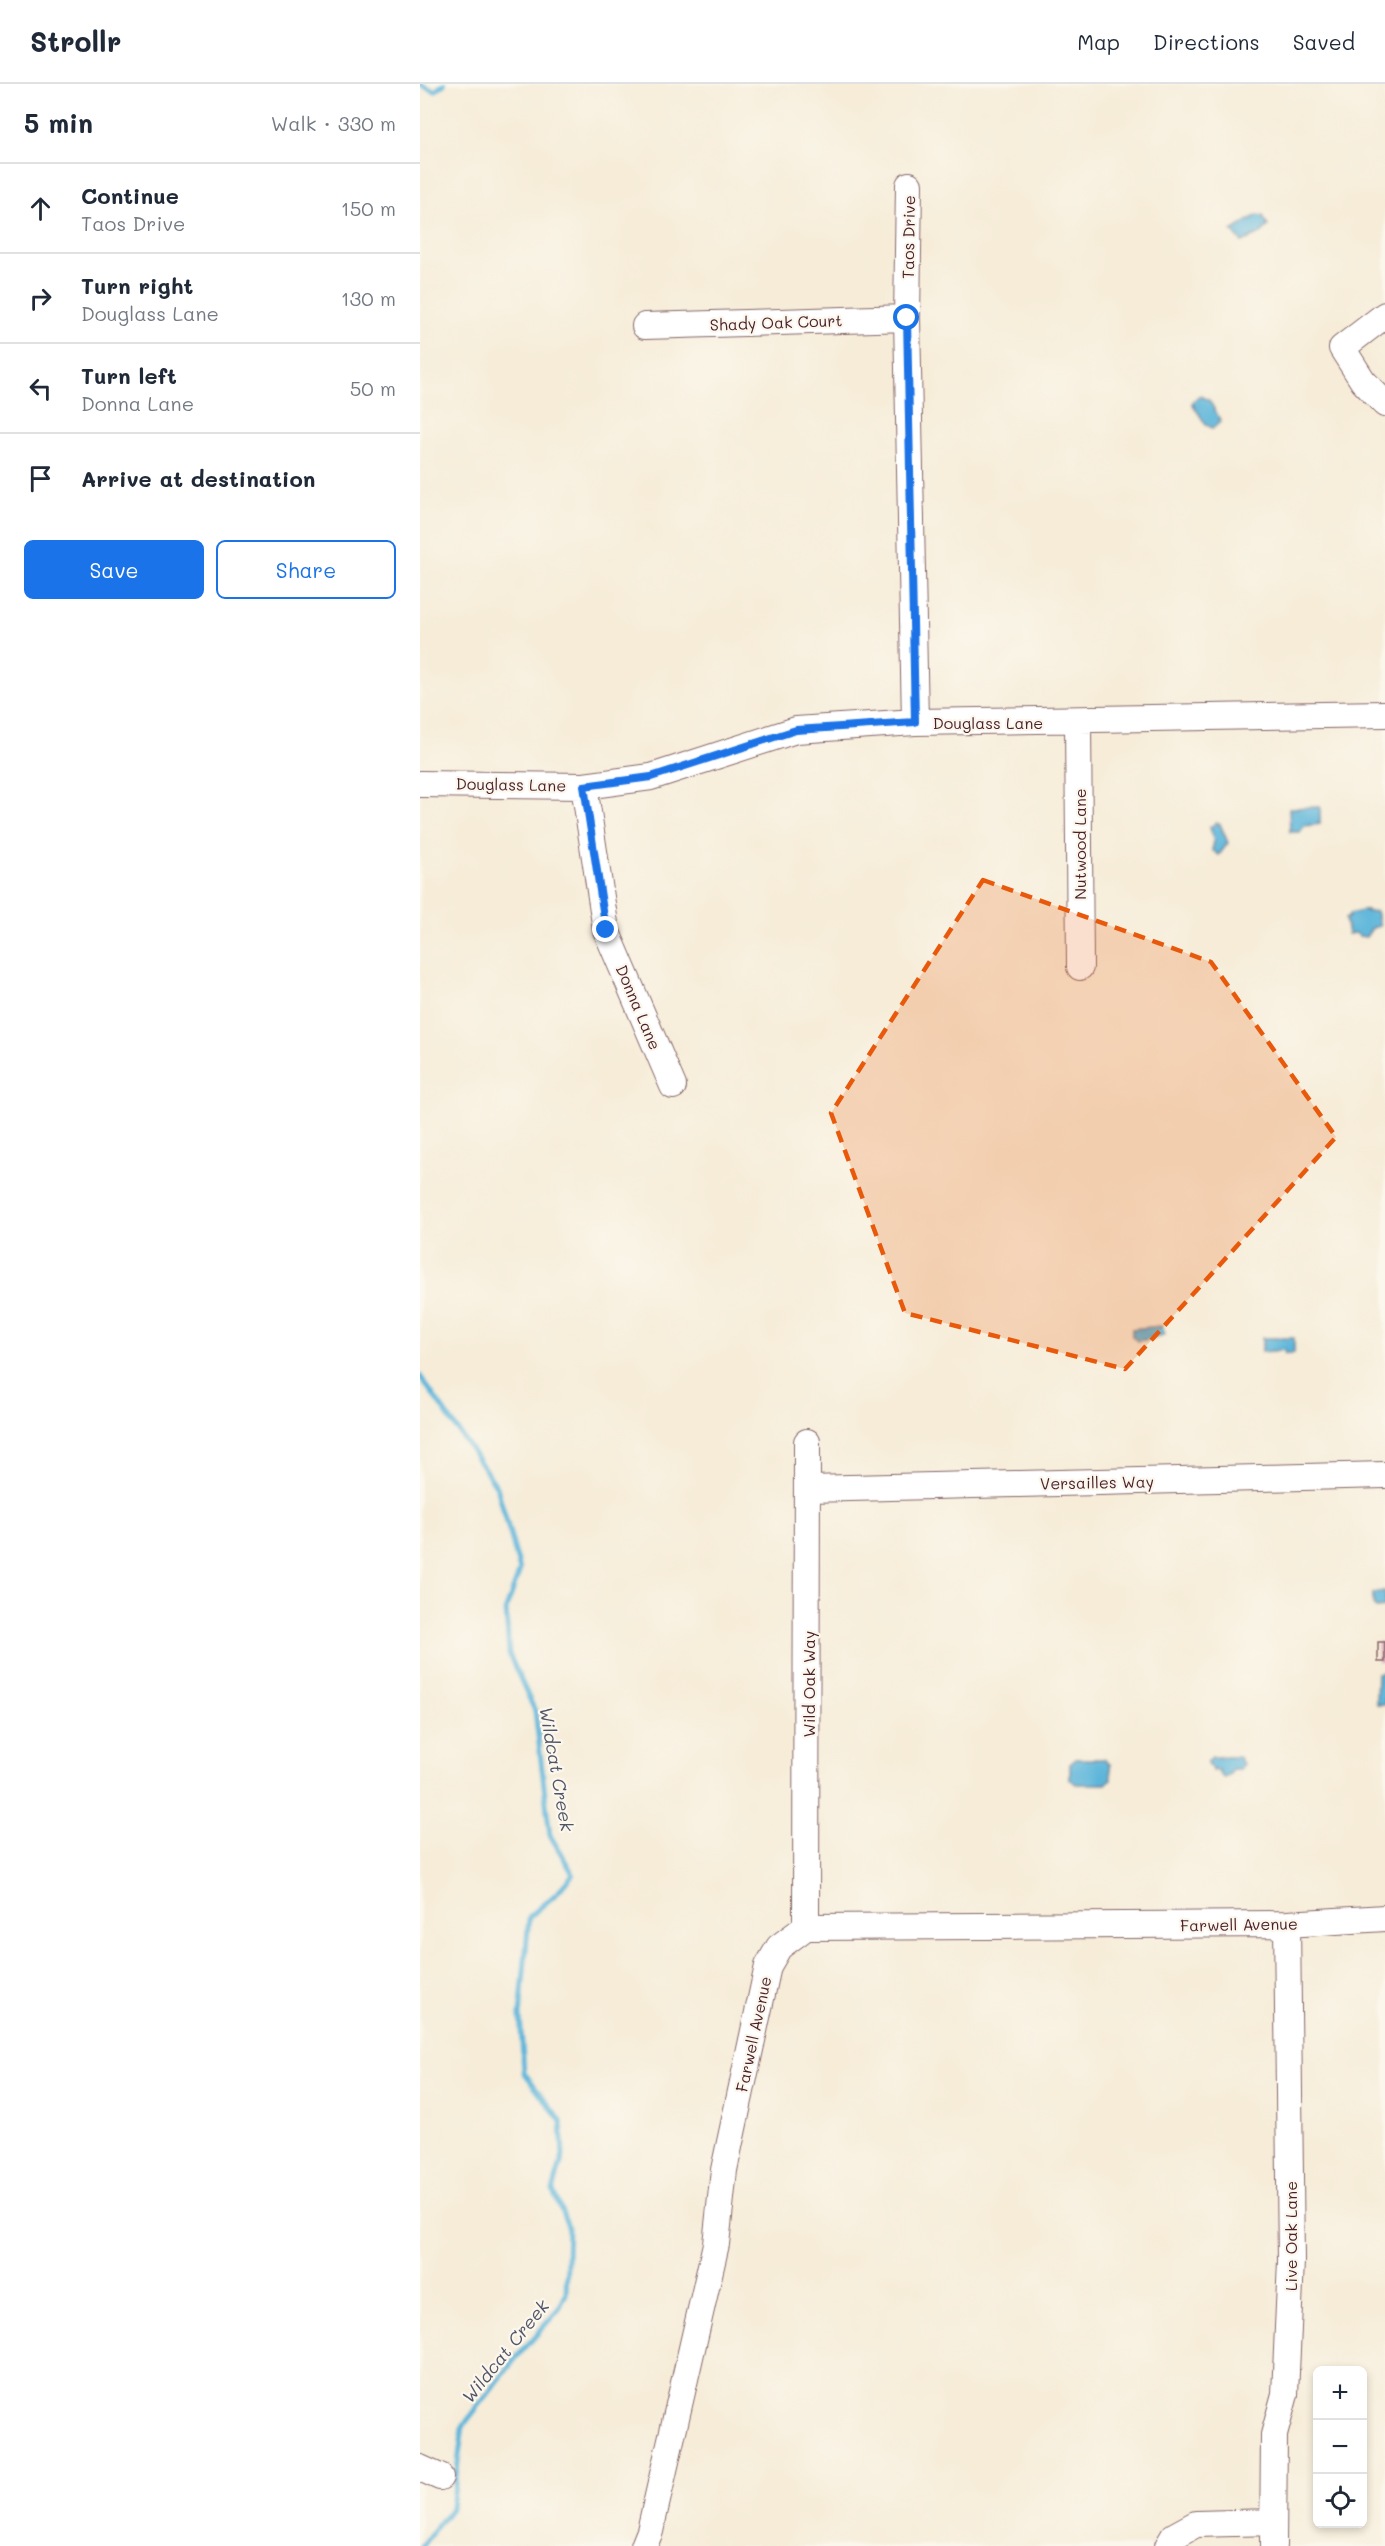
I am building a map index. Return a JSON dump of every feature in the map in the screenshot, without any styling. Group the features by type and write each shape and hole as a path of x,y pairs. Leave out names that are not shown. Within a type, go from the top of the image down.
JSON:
{"street":[{"name":"Taos Drive","path":"909,184 907,318 915,722"},
{"path":"1385,315 1342,348 1376,379 1385,404"},
{"name":"Shady Oak Court","path":"645,326 907,318"},
{"name":"Douglass Lane","path":"420,784 584,786 651,777 796,730 915,722 1385,714"},
{"name":"Nutwood Lane","path":"1078,721 1080,967"},
{"name":"Donna Lane","path":"584,786 606,930 672,1086"},
{"name":"Wild Oak Way","path":"806,1926 809,1489 807,1442"},
{"name":"Versailles Way","path":"809,1489 1385,1475"},
{"name":"Farwell Avenue","path":"644,2546 650,2531 678,2418 716,2244 724,2170 768,1966 779,1947 806,1926 1287,1924 1385,1918"},
{"name":"Live Oak Lane","path":"1273,2534 1274,2435 1285,2394 1291,2261 1287,1924"},
{"path":"1168,2546 1174,2536 1196,2524 1273,2534"}],"highlighted area":[{"path":"983,880 1211,962 1336,1137 1125,1369 905,1313 831,1113"}],"water":[{"path":"1257,215 1263,216 1268,226 1260,234 1242,242 1232,231"},
{"path":"1200,396 1209,400 1221,421 1213,428 1206,425 1192,403"},
{"path":"1320,807 1320,824 1304,826 1300,832 1290,832 1289,808"},
{"path":"1216,823 1220,824 1228,843 1219,855 1212,850 1214,842 1210,827"},
{"path":"1367,910 1367,912 1376,911 1380,926 1372,928 1366,937 1356,933 1348,934 1345,919 1349,917 1349,914"},
{"path":"1161,1326 1165,1334 1158,1337 1137,1341 1132,1336 1132,1329"},
{"path":"1262,1338 1294,1338 1294,1353 1285,1354 1284,1350 1262,1352"},
{"path":"1385,1591 1385,1607 1376,1608 1373,1605 1373,1593"},
{"path":"1385,1672 1385,1704 1376,1704 1377,1673"},
{"path":"1212,1757 1239,1757 1243,1764 1240,1770 1232,1770 1224,1778 1219,1774 1219,1770 1212,1771 1208,1766 1208,1761"},
{"path":"1076,1759 1105,1759 1110,1764 1111,1779 1106,1784 1076,1784 1070,1779 1070,1764"}],"building":[{"path":"1378,1642 1385,1642 1385,1662 1378,1662"}],"waterway":[{"name":"Wildcat Creek","path":"420,85 435,91 444,84"},
{"name":"Wildcat Creek","path":"420,1376 497,1487 520,1570 506,1609 509,1654 535,1711 550,1835 573,1874 556,1894 529,1917 520,2015 524,2072 561,2121 563,2155 553,2191 568,2226 566,2294 559,2309 516,2358 463,2426 452,2507 422,2546"}],"route":[{"path":"606,930 584,786 651,777 796,730 915,722 907,318"}]}
